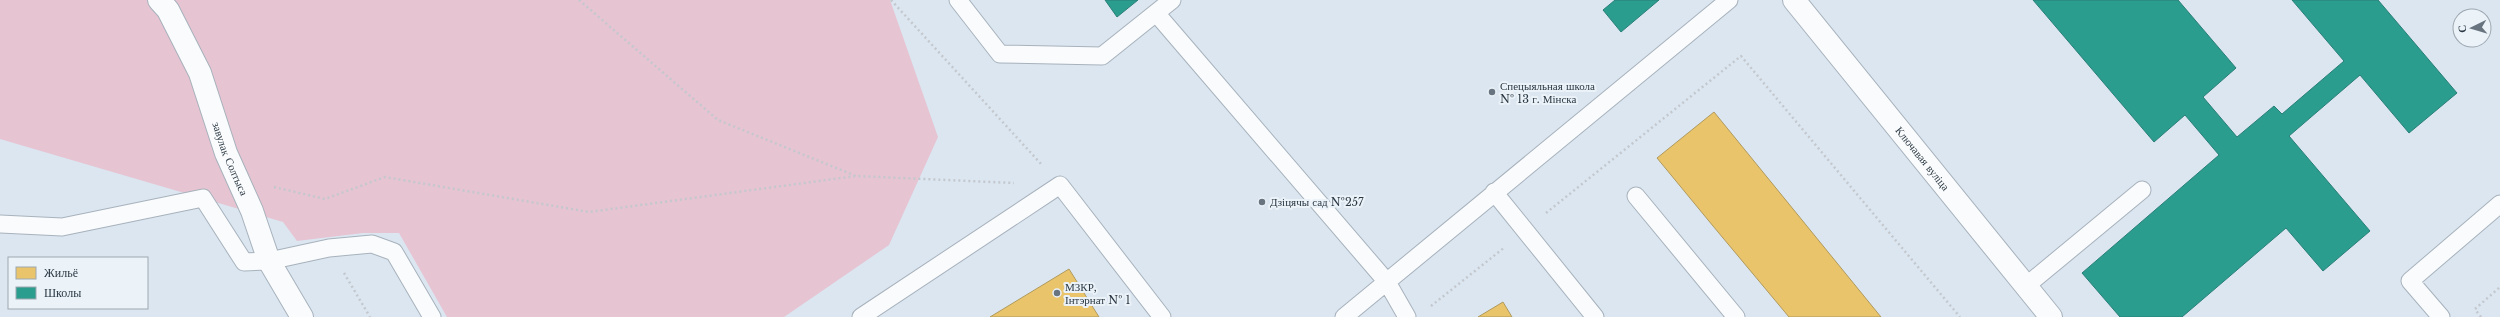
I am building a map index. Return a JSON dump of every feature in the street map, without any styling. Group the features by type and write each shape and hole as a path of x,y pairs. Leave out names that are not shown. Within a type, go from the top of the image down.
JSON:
{"street":[{"name":"завулак Солтыса","path":"159,0 168,10 200,73 226,153 238,179 269,261 302,317"},
{"name":"Ключавая вуліца","path":"1794,0 2051,317"}],"lane":[{"path":"958,0 1000,54 1102,56 1172,0"},
{"path":"1344,317 1728,0"},
{"path":"1156,13 1387,282 1407,317"},
{"path":"861,317 1060,185 1162,317"},
{"path":"2026,286 2142,190"},
{"path":"1494,192 1595,317"},
{"path":"1636,196 1736,317"},
{"path":"0,224 62,227 203,198 244,262 269,261 329,248 372,244 394,252 432,317"},
{"path":"2441,317 2410,281 2500,204"}],"path":[{"path":"579,0 718,120 856,176"},
{"path":"890,0 1060,185"},
{"path":"1429,307 1741,56 1960,317"},
{"path":"238,179 325,199 385,177 589,212 856,176 1060,185"},
{"path":"329,248 370,317"},
{"path":"2481,317 2475,309 2500,287"}],"shaded area":[{"path":"0,0 890,0 938,137 889,245 784,317 447,317 399,233 363,233 297,241 283,222 0,139"}],"building: Жильё":[{"path":"1714,112 1881,317 1789,317 1657,158"},
{"name":"МЗКР, Інтэрнат № 1","path":"1069,269 1099,317 990,317"},
{"path":"1503,302 1512,317 1478,317"}],"building: Школы":[{"path":"1105,0 1138,0 1117,17"},
{"path":"1615,0 1659,0 1621,32 1603,10"},
{"path":"2033,0 2178,0 2236,68 2203,97 2237,137 2274,106 2282,114 2344,61 2292,0 2378,0 2457,93 2409,133 2360,75 2289,136 2370,231 2323,271 2286,228 2182,317 2120,317 2082,273 2219,155 2185,115 2154,142"}],"place":[{"name":"Спецыяльная школа № 13 г. Мінска","path":"1492,92"},
{"name":"Дзіцячы сад №257","path":"1262,202"},
{"name":"МЗКР, Інтэрнат № 1","path":"1057,293"}]}
